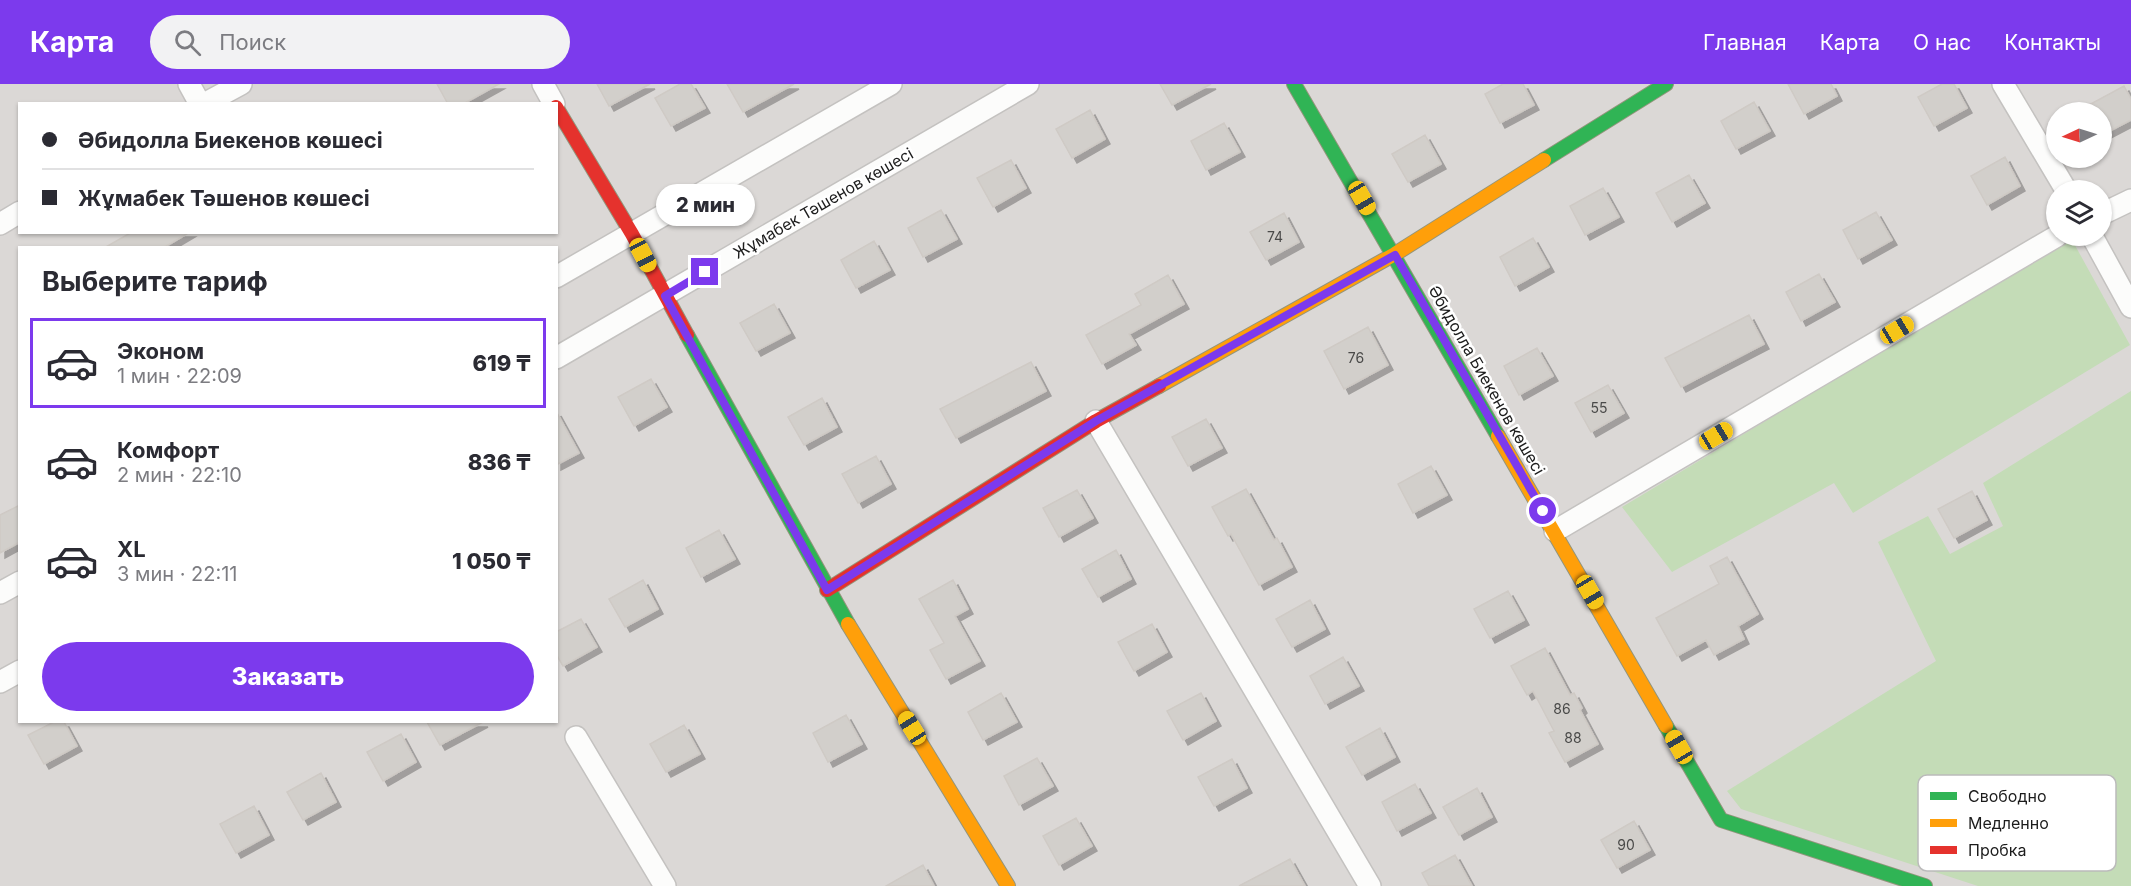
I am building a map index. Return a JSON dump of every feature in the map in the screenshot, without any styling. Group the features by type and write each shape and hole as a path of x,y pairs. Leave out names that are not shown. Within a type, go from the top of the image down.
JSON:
{"street":[{"path":"189,84 199,102"},
{"path":"208,102 241,84"},
{"path":"543,84 553,102"},
{"path":"558,276 891,84"},
{"name":"Жұмабек Тәшенов көшесі","path":"558,357 1028,84"},
{"name":"Әбидолла Биекенов көшесі","path":"1294,84 1721,820 1925,886"},
{"path":"827,590 1096,421 1395,255 1666,84"},
{"path":"2003,84 2060,180"},
{"path":"558,110 632,234 827,590 1008,886"},
{"path":"2112,210 2131,201"},
{"path":"0,224 18,213"},
{"path":"1555,531 2046,243"},
{"path":"2097,246 2131,307"},
{"path":"1096,421 1370,886"},
{"path":"0,593 18,583"},
{"path":"0,682 18,672"},
{"path":"576,737 665,886"}],"shaded area":[{"path":"0,84 2131,84 2131,886 0,886"}],"green space":[{"path":"2058,246 2075,246 2130,345 1853,513 1834,483 1672,572 1622,507"},
{"path":"2131,391 2131,886 1978,886 1932,871 2116,871 2116,775 1918,775 1918,867 1741,809 1727,791 1936,661 1878,542 1928,516 1950,554 2003,526 1983,483"}],"building":[{"path":"437,84 499,84 467,102 447,102"},
{"path":"597,84 650,84 609,106"},
{"path":"680,84 691,84 705,108 671,126 655,98"},
{"path":"727,84 794,84 743,112"},
{"path":"1160,84 1211,84 1172,105"},
{"path":"1503,84 1523,84 1534,105 1500,123 1485,94"},
{"path":"1788,84 1831,84 1837,96 1804,114"},
{"path":"1942,84 1954,84 1967,108 1934,126 1918,97"},
{"path":"2124,86 2131,99 2131,120 2112,130 2112,102 2094,102"},
{"path":"1754,102 1770,131 1736,149 1721,121"},
{"path":"1090,110 1105,139 1072,158 1056,129"},
{"path":"1224,123 1240,152 1206,170 1191,141"},
{"path":"1425,135 1441,164 1408,182 1392,154"},
{"path":"2005,157 2020,186 1987,205 1971,176"},
{"path":"1011,160 1026,188 993,207 977,178"},
{"path":"1689,175 1705,203 1672,222 1656,193"},
{"path":"1603,188 1619,217 1585,235 1570,206"},
{"path":"941,210 957,239 923,257 908,228"},
{"path":"1876,212 1892,240 1858,259 1843,230"},
{"path":"1284,213 1299,242 1266,260 1250,232"},
{"path":"128,234 187,234 166,246 108,246"},
{"path":"1533,238 1549,267 1515,286 1500,257"},
{"path":"874,241 890,270 856,288 841,260"},
{"path":"1819,274 1835,302 1801,321 1786,292"},
{"path":"1168,275 1184,304 1129,334 1136,345 1102,364 1086,335 1141,305 1135,294"},
{"path":"774,304 790,333 756,351 740,323"},
{"path":"1749,315 1764,344 1681,387 1665,358"},
{"path":"1368,327 1388,365 1344,389 1324,351"},
{"path":"1537,348 1553,376 1519,395 1504,366"},
{"path":"1031,362 1046,391 956,438 940,409"},
{"path":"651,379 667,407 634,426 618,397"},
{"path":"1608,385 1624,413 1591,432 1575,403"},
{"path":"822,398 837,427 804,445 788,417"},
{"path":"558,415 579,453 558,464"},
{"path":"1206,419 1222,448 1188,466 1172,437"},
{"path":"876,456 891,484 858,503 842,474"},
{"path":"1431,466 1447,495 1413,513 1398,484"},
{"path":"1246,489 1274,540 1277,538 1292,567 1259,585 1231,534 1228,536 1212,507"},
{"path":"1077,490 1093,518 1059,537 1043,508"},
{"path":"1972,491 1987,520 1954,538 1938,509"},
{"path":"18,506 18,543 0,553 0,515"},
{"path":"719,530 735,559 701,577 686,548"},
{"path":"1116,550 1131,579 1098,597 1082,569"},
{"path":"1727,557 1758,614 1738,626 1744,639 1714,655 1706,640 1677,656 1656,618 1719,584 1710,566"},
{"path":"643,580 658,609 625,627 609,599"},
{"path":"953,580 968,609 955,616 980,661 946,679 930,650 944,643 919,599"},
{"path":"1508,591 1524,620 1490,638 1474,609"},
{"path":"1310,600 1325,629 1292,647 1276,619"},
{"path":"581,619 597,647 563,666 558,657 558,631"},
{"path":"1152,624 1167,652 1134,671 1118,642"},
{"path":"1545,648 1570,695 1574,693 1582,708 1580,710 1598,744 1565,762 1549,733 1554,731 1533,691 1527,695 1511,666"},
{"path":"1343,657 1359,686 1325,704 1310,676"},
{"path":"1001,693 1017,722 983,740 968,712"},
{"path":"1201,693 1216,721 1183,740 1167,711"},
{"path":"846,715 862,744 828,762 813,733"},
{"path":"52,723 65,723 77,746 44,764 28,735"},
{"path":"428,723 481,723 440,745"},
{"path":"684,725 700,754 666,772 650,744"},
{"path":"1380,728 1395,757 1362,775 1346,747"},
{"path":"401,734 416,762 383,781 367,752"},
{"path":"1037,758 1053,786 1019,805 1004,776"},
{"path":"1232,759 1247,788 1214,806 1198,777"},
{"path":"321,773 336,802 303,820 287,792"},
{"path":"1415,784 1431,813 1397,831 1382,802"},
{"path":"1477,788 1492,817 1459,835 1443,807"},
{"path":"254,806 269,835 236,853 220,824"},
{"path":"1076,818 1092,846 1059,865 1043,836"},
{"path":"1634,821 1650,850 1617,868 1601,840"},
{"path":"1455,855 1472,886 1429,886 1422,873"},
{"path":"1290,859 1305,886 1239,886"},
{"path":"923,865 934,886 886,886"}],"traffic: fast":[{"path":"1294,84 1498,436"},
{"path":"1544,160 1666,84"},
{"path":"687,335 848,624"},
{"path":"1666,726 1721,820 1925,886"}],"traffic: slow":[{"path":"1159,386 1395,254 1544,160"},
{"path":"1498,436 1666,726"},
{"path":"848,624 1008,886"}],"traffic: jam":[{"path":"558,110 632,234 687,335"},
{"path":"827,590 1096,421 1159,386"}],"route":[{"path":"705,272 665,296 827,590 1096,421 1395,255 1543,511"}]}
